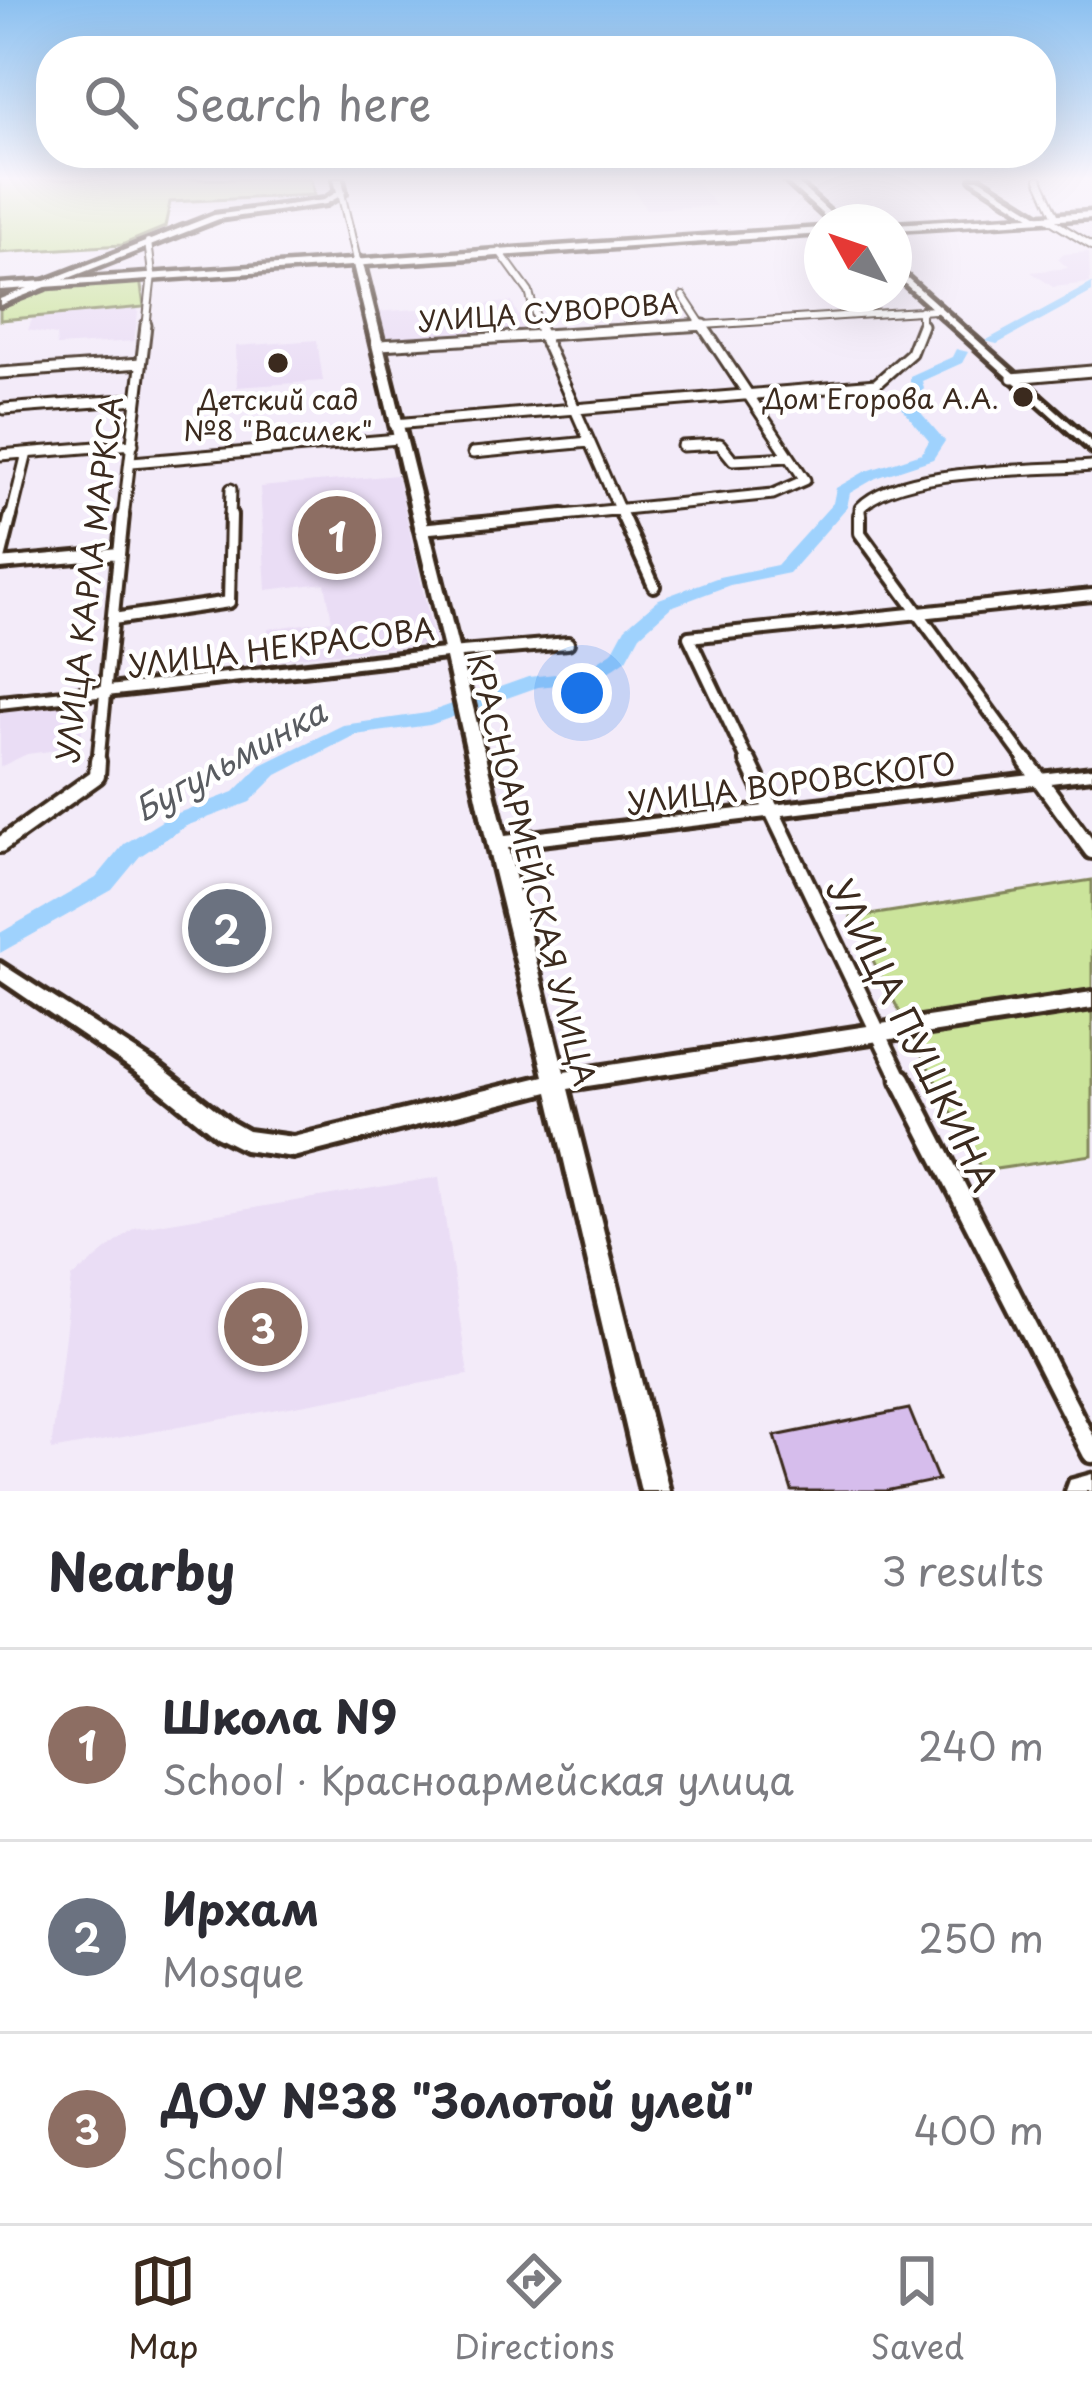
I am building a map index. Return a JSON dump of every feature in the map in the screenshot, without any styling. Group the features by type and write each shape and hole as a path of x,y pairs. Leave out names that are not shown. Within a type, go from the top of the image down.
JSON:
{"main road":[{"path":"0,287 539,249"},
{"path":"1082,1491 1092,1489"}],"street":[{"path":"0,302 133,249"},
{"name":"УЛИЦА КАРЛА МАРКСА","path":"0,845 97,776 102,694 152,274 149,249"},
{"path":"354,249 357,260"},
{"path":"500,251 529,292 540,332 654,586"},
{"name":"КРАСНОАРМЕЙСКАЯ УЛИЦА","path":"357,260 655,1491"},
{"path":"912,287 1092,448"},
{"path":"420,529 773,494 805,480 683,296"},
{"path":"132,462 574,410 876,385 917,349 924,330 921,310"},
{"name":"УЛИЦА СУВОРОВА","path":"380,345 700,321 935,310"},
{"path":"0,373 141,363"},
{"path":"1012,377 1092,371"},
{"path":"4,409 137,399"},
{"path":"473,453 589,442"},
{"path":"0,455 134,444"},
{"path":"682,446 720,444 733,460 789,457"},
{"path":"27,453 0,561 119,553"},
{"path":"1092,466 904,481 873,494 860,508 860,533 1092,851"},
{"path":"113,619 229,602 231,489"},
{"path":"918,612 1092,596"},
{"name":"УЛИЦА ПУШКИНА","path":"918,612 689,637 877,1032 1092,1453"},
{"name":"УЛИЦА НЕКРАСОВА","path":"0,703 568,644"},
{"name":"УЛИЦА ВОРОВСКОГО","path":"496,843 1092,773"},
{"path":"0,970 152,1072 224,1129 269,1146 292,1147 554,1082 1092,1000"}],"shaded area":[{"path":"1089,252 1090,283 1053,287 1031,272 1068,268 1058,259 1064,254"},
{"path":"512,302 525,329 382,340 375,312"},
{"path":"139,306 134,341 57,346 56,335 28,330 34,314"},
{"name":"Детский сад №8 \"Василек\"","path":"317,340 323,381 237,387 236,346"},
{"path":"397,475 435,643 269,660 268,629 332,620 325,583 266,590 260,487"},
{"path":"85,703 80,747 27,754 0,767 0,710"},
{"path":"439,1177 468,1375 51,1450 72,1278 134,1228"}],"green space":[{"path":"0,249 67,249 0,253"},
{"path":"140,279 144,307 0,320 0,304 62,285"},
{"path":"1092,880 1092,1155 982,1171 851,918"}],"building":[{"path":"236,915 249,945 224,952 219,934 212,936 208,922"},
{"path":"909,1409 938,1480 885,1491 792,1491 775,1436"}],"waterway":[{"name":"Бугульминка","path":"992,341 1092,287"},
{"name":"Бугульминка","path":"0,944 104,884 132,850 178,821 242,797 269,770 350,729 430,719 535,681 588,677 620,655 632,632 665,603 725,581 783,569 841,504 842,491 870,475 928,456 937,441 903,401 917,389 915,379 957,360 961,352"}],"place":[{"name":"Детский сад №8 \"Василек\"","path":"278,363"},
{"name":"Дом Егорова А.А.","path":"1023,397"},
{"name":"Школа N9","path":"337,535"},
{"name":"Ирхам","path":"227,928"},
{"name":"ДОУ №38 \"Золотой улей\"","path":"263,1327"}]}
